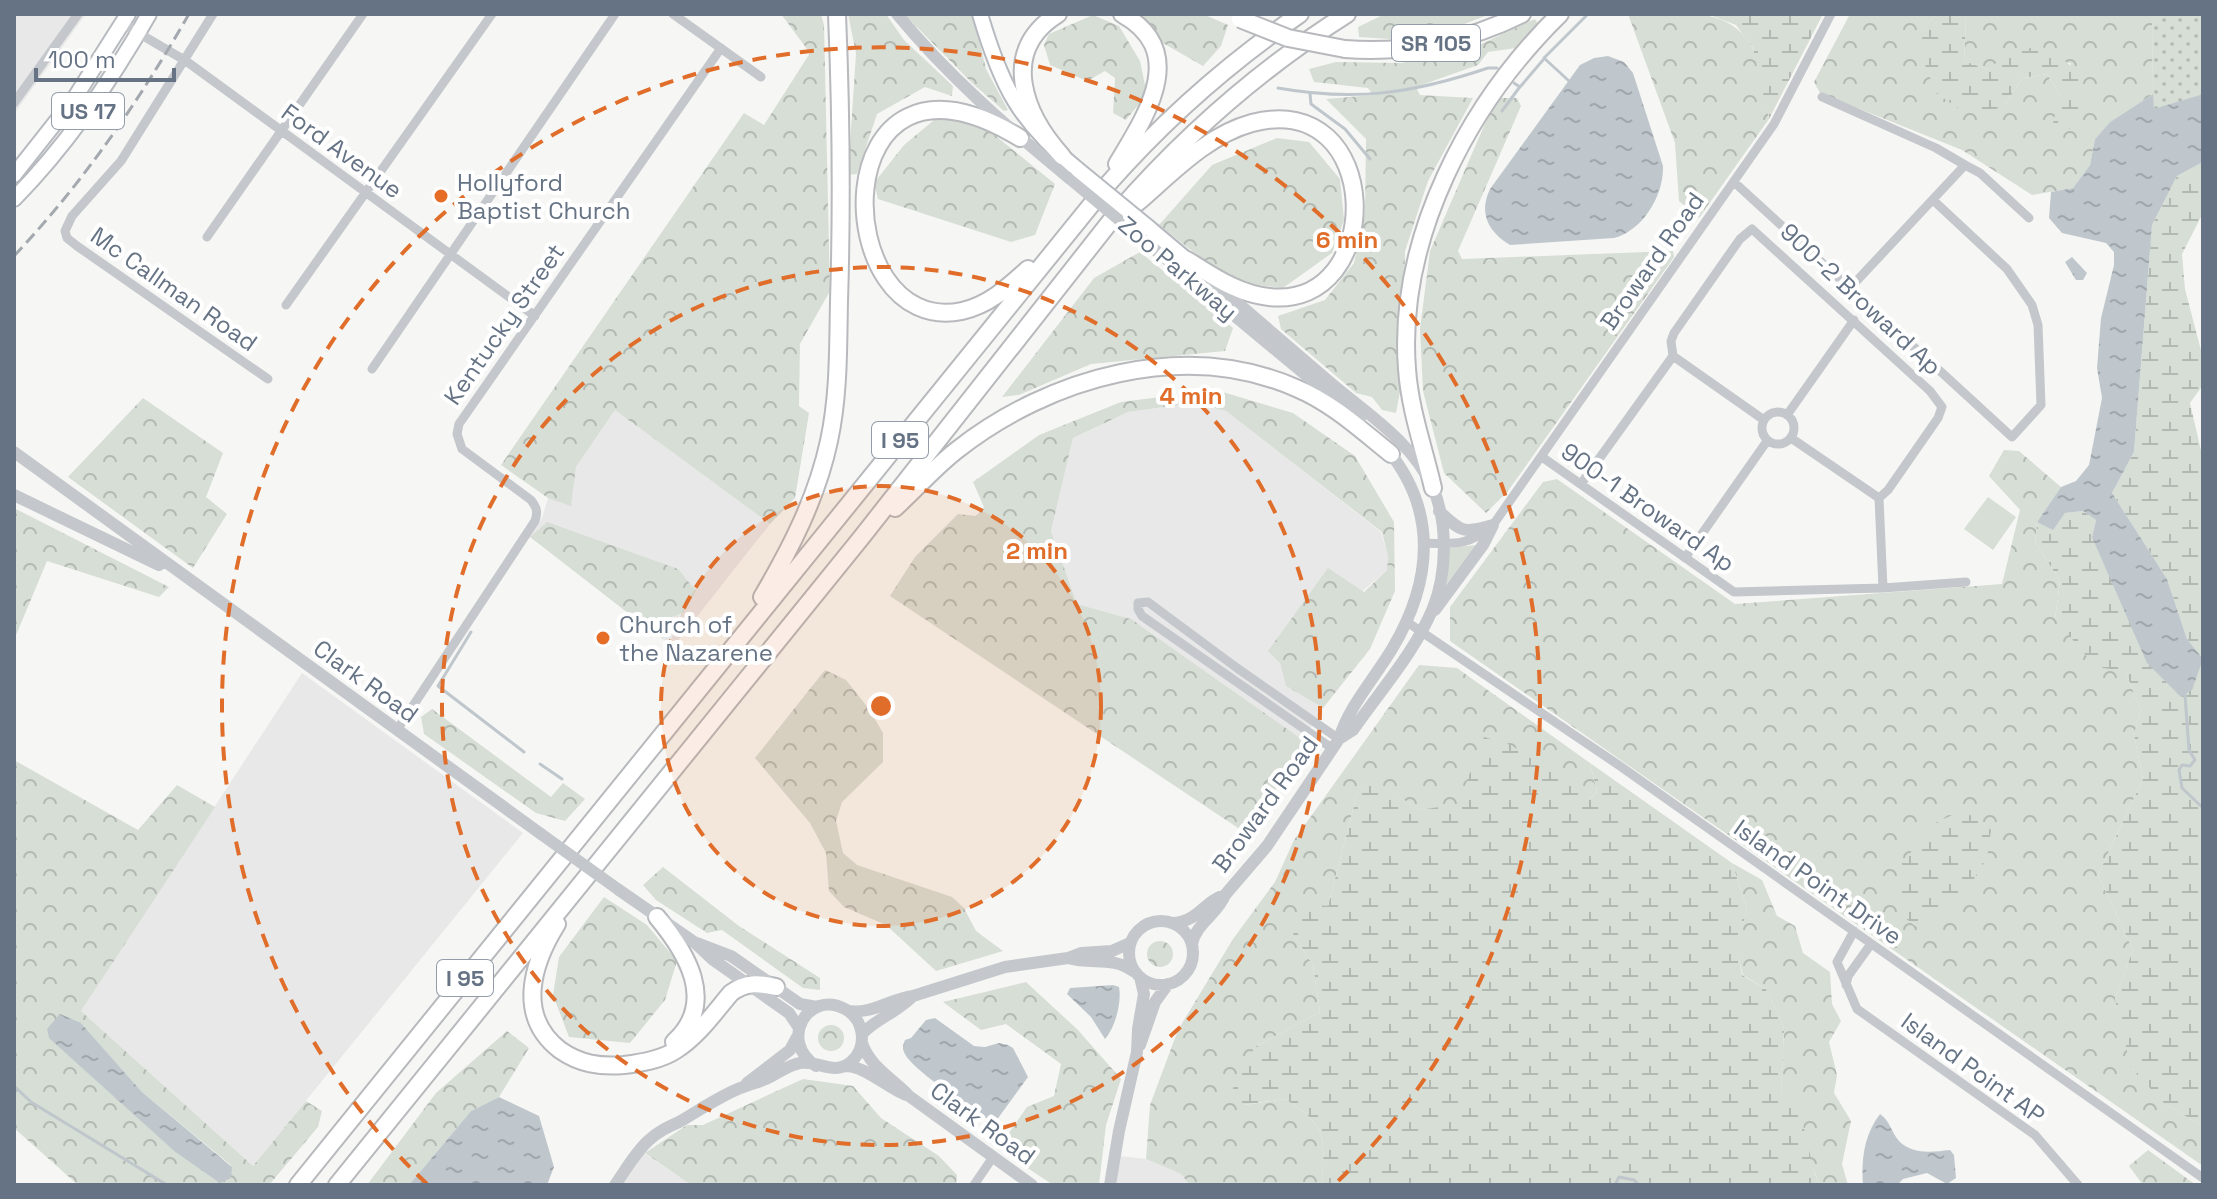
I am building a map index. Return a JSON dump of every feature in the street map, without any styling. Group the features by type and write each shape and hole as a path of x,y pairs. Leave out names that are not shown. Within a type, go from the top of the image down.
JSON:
{"highway":[{"path":"735,643 794,541 821,469 834,410 841,246 837,14"},
{"path":"1058,14 1033,38 1024,58 1022,81 1033,115 1062,156"},
{"path":"1093,202 1147,115 1157,81 1157,60 1149,38 1122,14"},
{"name":"I 95","path":"298,1185 1093,202 1130,159 1190,100 1300,14"},
{"name":"I 95","path":"337,1185 861,538 1096,238 1151,174 1211,116 1282,58 1347,14"},
{"name":"SR 105","path":"1235,16 1288,38 1345,49 1415,47 1481,31 1522,14"},
{"path":"1433,488 1413,415 1407,367 1408,319 1418,257 1441,186 1469,128 1509,71 1560,14"},
{"path":"1020,138 988,120 946,108 915,113 891,127 877,148 865,189 866,223 874,256 889,285 909,302 931,310 958,311 982,304 998,295 1065,236"},
{"path":"1096,238 1200,150 1248,124 1274,120 1298,122 1322,133 1339,150 1354,187 1354,223 1341,263 1318,287 1280,298 1252,294 1235,288 1187,260"},
{"path":"861,538 956,450 1006,417 1065,390 1145,369 1184,366 1223,368 1279,381 1321,401 1391,454"},
{"path":"578,885 547,940 535,969 531,994 534,1017 546,1037 578,1061 610,1066 648,1061 675,1051 703,1027 731,993 748,984 776,987"},
{"path":"648,1061 679,1038 691,1015 695,993 692,972 684,953 657,917"}],"main road":[{"name":"US 17","path":"14,199 78,125 149,14"},
{"name":"Zoo Parkway","path":"980,14 996,65 1014,101 1036,132 1062,156 1073,174 1145,233 1187,260"},
{"name":"US 17","path":"14,175 74,99 126,19"}],"street":[{"path":"14,103 78,14"},
{"path":"186,61 213,14"},
{"path":"207,237 363,14"},
{"path":"286,305 492,14"},
{"path":"372,369 615,14"},
{"path":"673,14 761,77"},
{"name":"Zoo Parkway","path":"897,14 952,75 1020,138 1073,174"},
{"name":"Broward Road","path":"1493,525 1774,124 1831,14"},
{"name":"Ford Avenue","path":"126,19 138,33 186,61 535,316"},
{"name":"Kentucky Street","path":"397,730 535,521 537,508 531,500 462,449 457,434 459,424 721,48"},
{"name":"Mc Callman Road","path":"186,61 121,161 72,216 65,228 67,238 268,379"},
{"path":"1822,97 1936,148 1980,173 2029,218"},
{"path":"1850,288 1965,165"},
{"path":"1734,182 2012,437 2041,405 2038,325 2032,305 2007,269 1933,200"},
{"name":"900-2 Broward Ap","path":"1581,484 1673,356 1671,341 1674,333 1740,239 1752,229 1930,391 1942,407 1938,418 1888,490 1879,498"},
{"name":"Zoo Parkway","path":"1145,233 1364,423 1391,454 1411,486 1423,527 1424,543"},
{"name":"Zoo Parkway","path":"1187,260 1386,429 1411,454 1433,488 1443,544"},
{"path":"1787,415 1854,320"},
{"path":"1673,356 1764,420"},
{"path":"1930,391 1944,375"},
{"path":"1772,413 1787,415 1794,428 1791,438 1782,444 1767,441 1762,433 1764,420 1772,413"},
{"path":"1791,438 1879,498 1883,588 1966,582"},
{"path":"1685,558 1767,441"},
{"name":"Clark Road","path":"14,452 694,942 789,1013 798,1032"},
{"name":"900-1 Broward Ap","path":"1542,457 1730,589 1742,594 1883,588"},
{"path":"14,495 185,578"},
{"path":"1439,511 1455,526 1467,531 1493,525"},
{"path":"1424,543 1472,541 1493,525"},
{"path":"1427,619 1483,545 1493,525"},
{"name":"Broward Road","path":"1192,944 1195,933 1267,846 1336,744 1344,723 1407,622 1422,584 1424,543"},
{"name":"Broward Road","path":"1336,744 1353,730 1427,619 1440,583 1443,544"},
{"path":"1148,602 1336,744 1142,616 1138,603 1148,602"},
{"name":"Island Point Drive","path":"1407,622 1620,766 2203,1178"},
{"name":"Broward Road","path":"1174,923 1193,919 1215,898 1225,895"},
{"path":"1068,958 1085,963 1113,960 1136,974 1153,984 1168,984 1177,981 1189,969 1192,944 1188,935 1174,923 1156,921 1139,928 1130,943 1128,953 1136,974 1144,994 1137,1052 1110,1185"},
{"path":"1846,985 1837,962 1854,931"},
{"name":"Clark Road","path":"694,942 731,956 800,1004 817,1007"},
{"path":"741,1087 790,1050 803,1019 817,1007 834,1005 849,1011 871,1011 899,998 1005,967 1068,958 1081,953 1112,951 1130,943"},
{"path":"1846,985 1848,976 1871,944"},
{"path":"1137,1052 1155,1002 1168,984"},
{"name":"Island Point AP","path":"1846,985 1857,1009 2035,1135 2078,1185"},
{"path":"615,1185 650,1139 741,1087 799,1063 825,1069 852,1061 862,1038 876,1021 901,1008 913,996"},
{"path":"849,1011 860,1025 862,1038"},
{"path":"798,1032 803,1054 816,1066"},
{"name":"Clark Road","path":"862,1038 871,1063 909,1096 1032,1185"},
{"name":"Clark Road","path":"843,1066 857,1067 889,1088 909,1096"},
{"path":"974,1185 993,1157"}],"shaded area":[{"path":"14,14 86,14 14,114"},
{"path":"1194,403 1226,411 1381,532 1388,557 1387,570 1280,662 1286,686 1323,708 1303,740 1131,619 1077,604 1051,531 1073,438 1128,412"},
{"path":"615,410 770,524 673,647 646,627 683,613 530,537 542,518 548,498 571,505 576,467"},
{"path":"302,673 523,833 253,1166 81,1011"},
{"path":"644,1153 691,1185 622,1185"},
{"path":"1119,1156 1146,1159 1181,1174 1190,1185 1116,1185"}],"green space":[{"path":"1680,13 1714,17 1742,33 1755,54 1769,119 1699,218 1679,201 1675,143 1628,14"},
{"path":"781,14 821,14 824,25 830,291 800,344 799,406 809,413 795,498 770,524 615,410 576,467 571,506 548,498 501,465 744,113 764,125 810,53"},
{"path":"848,14 886,14 904,40 953,86 952,96 925,87 877,114 857,174 848,175 856,53"},
{"path":"904,14 973,14 986,69 1008,110 1004,111 972,83"},
{"path":"1133,14 1203,14 1228,25 1221,46 1203,66 1161,42 1151,27"},
{"path":"1385,14 1490,14 1449,30 1404,40 1359,37 1358,27"},
{"path":"1707,14 1823,14 1769,119 1753,48 1736,25"},
{"path":"1850,14 1937,14 1926,25 2005,104 2023,78 2047,74 2060,95 2071,63 1989,70 1964,61 1966,16 1958,14 2152,14 2153,94 2110,122 2095,139 2090,165 2073,188 2032,195 1962,150 1820,93 1814,82"},
{"path":"1937,14 1966,16 1964,61 1989,70 2000,59 2039,45 2062,59 2079,79 2083,115 2067,131 2053,123 2060,95 2047,74 2023,78 2005,104 1987,114 1961,110 1936,93 1919,49 1926,25"},
{"path":"2152,14 2203,14 2203,94 2153,110"},
{"path":"1093,15 1119,26 1140,61 1147,94 1126,120 1113,113 1115,78 1105,71 1087,81 1050,65 1044,45 1049,34"},
{"path":"1535,19 1538,24 1516,48 1488,52 1478,65 1416,87 1420,95 1473,98 1428,181 1405,251 1402,381 1396,413 1382,410 1372,397 1356,393 1281,329 1278,316 1325,300 1354,263 1365,212 1366,139 1326,99 1373,95 1368,88 1314,82 1309,69 1336,62 1401,63 1479,45"},
{"path":"1496,98 1517,98 1521,106 1458,251 1462,259 1673,251 1674,257 1508,491 1486,513 1444,473 1423,391 1420,329 1430,251"},
{"path":"940,115 991,132 1055,184 1035,235 1011,242 878,199 874,183 904,145"},
{"path":"1277,138 1309,142 1340,179 1344,220 1332,253 1283,288 1246,284 1210,265 1159,225 1212,165"},
{"path":"2203,162 2203,213 2182,254 2185,289 2203,358 2203,385 2190,403 2203,459 2203,659 2187,639 2167,579 2112,493 2134,452 2152,225 2177,176"},
{"path":"1140,252 1233,328 1225,351 1091,364 1019,395 1002,397 1094,278"},
{"path":"1216,390 1293,413 1355,456 1394,522 1395,591 1370,649 1323,708 1286,686 1280,663 1268,651 1328,568 1364,592 1387,570 1388,557 1382,532 1226,411 1194,403 1128,412 1073,438 1051,531 1077,604 1131,619 1303,740 1305,750 1244,832 890,596 915,557 958,514 976,516 984,507 973,482 1039,435 1121,402"},
{"path":"143,398 223,453 206,497 227,514 193,568 68,477"},
{"path":"2004,450 2019,451 2061,487 2037,522 2035,542 2060,581 2055,619 2125,671 2141,710 2134,735 2143,779 2098,875 2133,950 2115,999 2166,1105 2203,1126 2203,1166 1450,641 1450,607 1543,482 1557,479 1735,604 2002,584 2020,510 1989,476"},
{"path":"1988,497 2016,517 1993,550 1964,529"},
{"path":"14,508 169,587 159,597 47,561 14,640"},
{"path":"2083,511 2096,520 2092,537 2203,659 2203,1126 2166,1105 2131,1068 2115,999 2133,950 2098,875 2143,779 2134,735 2141,710 2125,671 2096,667 2055,619 2060,581 2035,542 2037,522 2053,529 2065,513"},
{"path":"547,522 678,569 696,591 683,613 646,627 530,537"},
{"path":"1476,545 1444,587 1449,548"},
{"path":"1419,665 1457,668 1590,763 1597,792 1591,798 1577,790 1420,810 1374,782 1357,794 1328,906 1293,934 1313,965 1320,1012 1255,1047 1244,1105 1285,1099 1310,1117 1321,1134 1323,1144 1322,1185 1190,1185 1181,1174 1146,1159 1150,1105 1178,1030 1233,939 1275,882 1294,840"},
{"path":"825,670 846,680 883,733 883,762 842,802 836,821 843,853 857,865 952,897 964,908 976,931 1003,951 936,971 886,925 844,907 829,891 826,853 810,823 755,758"},
{"path":"432,709 551,797 563,783 585,799 565,821 536,813 424,734 421,717"},
{"path":"1484,737 1511,745 1591,798 1597,792 1590,763 1732,863 1747,909 1737,947 1742,975 1766,989 1784,1028 1781,1094 1799,1107 1814,1172 1820,1185 1322,1185 1323,1144 1321,1134 1310,1117 1285,1099 1243,1105 1230,1094 1255,1047 1320,1012 1313,965 1293,934 1307,904 1328,906 1357,794 1374,781 1420,810 1458,804"},
{"path":"14,760 138,830 177,785 215,807 81,1011 253,1166 306,1101 322,1111 318,1127 269,1185 78,1185 14,1128","holes":["81,1023 142,1092 232,1166 174,1151 50,1038 47,1029"]},
{"path":"1963,810 1991,830 1987,858 1958,904 1915,926 1898,912 1900,866 1933,824"},
{"path":"1732,863 1762,880 1777,916 1795,926 1803,953 1830,972 1832,1004 1841,1021 1829,1042 1837,1075 1834,1093 1851,1121 1842,1164 1848,1185 1820,1185 1781,1094 1784,1028 1766,989 1743,975 1736,947 1747,909"},
{"path":"663,867 739,926 820,978 820,990 803,988 722,930 707,933 656,900 643,885"},
{"path":"604,897 647,925 677,961 665,1000 630,1043 569,1037 553,995 559,957"},
{"path":"1160,941 1169,945 1173,954 1169,963 1160,967 1151,963 1147,954 1151,945"},
{"path":"1026,982 1078,1030 1121,1079 1106,1125 1099,1185 1053,1185 1011,1157 1002,1143 1027,1107 1054,1096 1061,1064 1006,1024 981,1030 943,1002"},
{"path":"831,1025 840,1029 844,1038 840,1047 831,1051 822,1047 818,1038 822,1029"},
{"path":"507,1031 529,1048 499,1097 471,1111 409,1185 367,1185 436,1093"},
{"path":"803,1079 853,1086 881,1118 939,1156 957,1175 956,1185 691,1185 645,1153 687,1125 703,1125"},
{"path":"2148,1150 2196,1185 2143,1185 2129,1166"}],"water":[{"path":"1608,56 1624,62 1633,73 1663,166 1655,200 1634,228 1614,238 1510,245 1496,234 1488,222 1485,206 1490,189 1580,65"},
{"path":"2153,94 2154,109 2203,94 2203,162 2177,176 2152,225 2134,452 2112,493 2167,579 2187,639 2203,659 2192,690 2181,697 2147,663 2092,537 2096,520 2083,511 2065,513 2053,530 2037,522 2061,487 2076,481 2089,465 2102,398 2097,368 2101,318 2114,265 2114,252 2106,243 2062,233 2049,218 2051,192 2073,188 2090,165 2095,139 2110,122"},
{"path":"2072,257 2087,273 2083,280 2076,280 2065,262"},
{"path":"1119,987 1119,1007 1105,1039 1091,1017 1067,994 1070,988"},
{"path":"60,1014 81,1023 142,1092 232,1167 231,1178 220,1183 174,1151 49,1038 47,1029"},
{"path":"935,1018 974,1046 999,1043 1013,1048 1028,1077 996,1121 991,1121 943,1089 917,1068 904,1052 905,1040 911,1038 926,1020"},
{"path":"499,1097 539,1116 554,1167 547,1185 409,1185 471,1111"},
{"path":"1880,1114 1899,1141 1910,1149 1923,1152 1950,1150 1954,1155 1956,1178 1947,1184 1927,1173 1903,1179 1897,1185 1863,1185 1865,1148 1870,1130"}],"waterway":[{"path":"1569,81 1544,58 1588,14"},
{"path":"1514,83 1520,87 1543,60"},
{"path":"1278,88 1333,94 1384,93 1497,68"},
{"path":"1502,111 1519,88"},
{"path":"1310,94 1311,104 1345,129 1370,159"},
{"path":"471,632 438,686 524,752"},
{"path":"2185,695 2189,750 2195,760 2190,766 2182,765 2179,770 2182,788 2203,808"},
{"path":"540,764 562,779"},
{"path":"14,1086 31,1102 167,1185"},
{"path":"1615,1185 1619,1177 1634,1180 1639,1185"}],"railway":[{"path":"14,256 63,200 109,140 189,14"}],"place":[{"name":"Hollyford Baptist Church","path":"441,196"},
{"name":"Church of the Nazarene","path":"603,638"}]}
